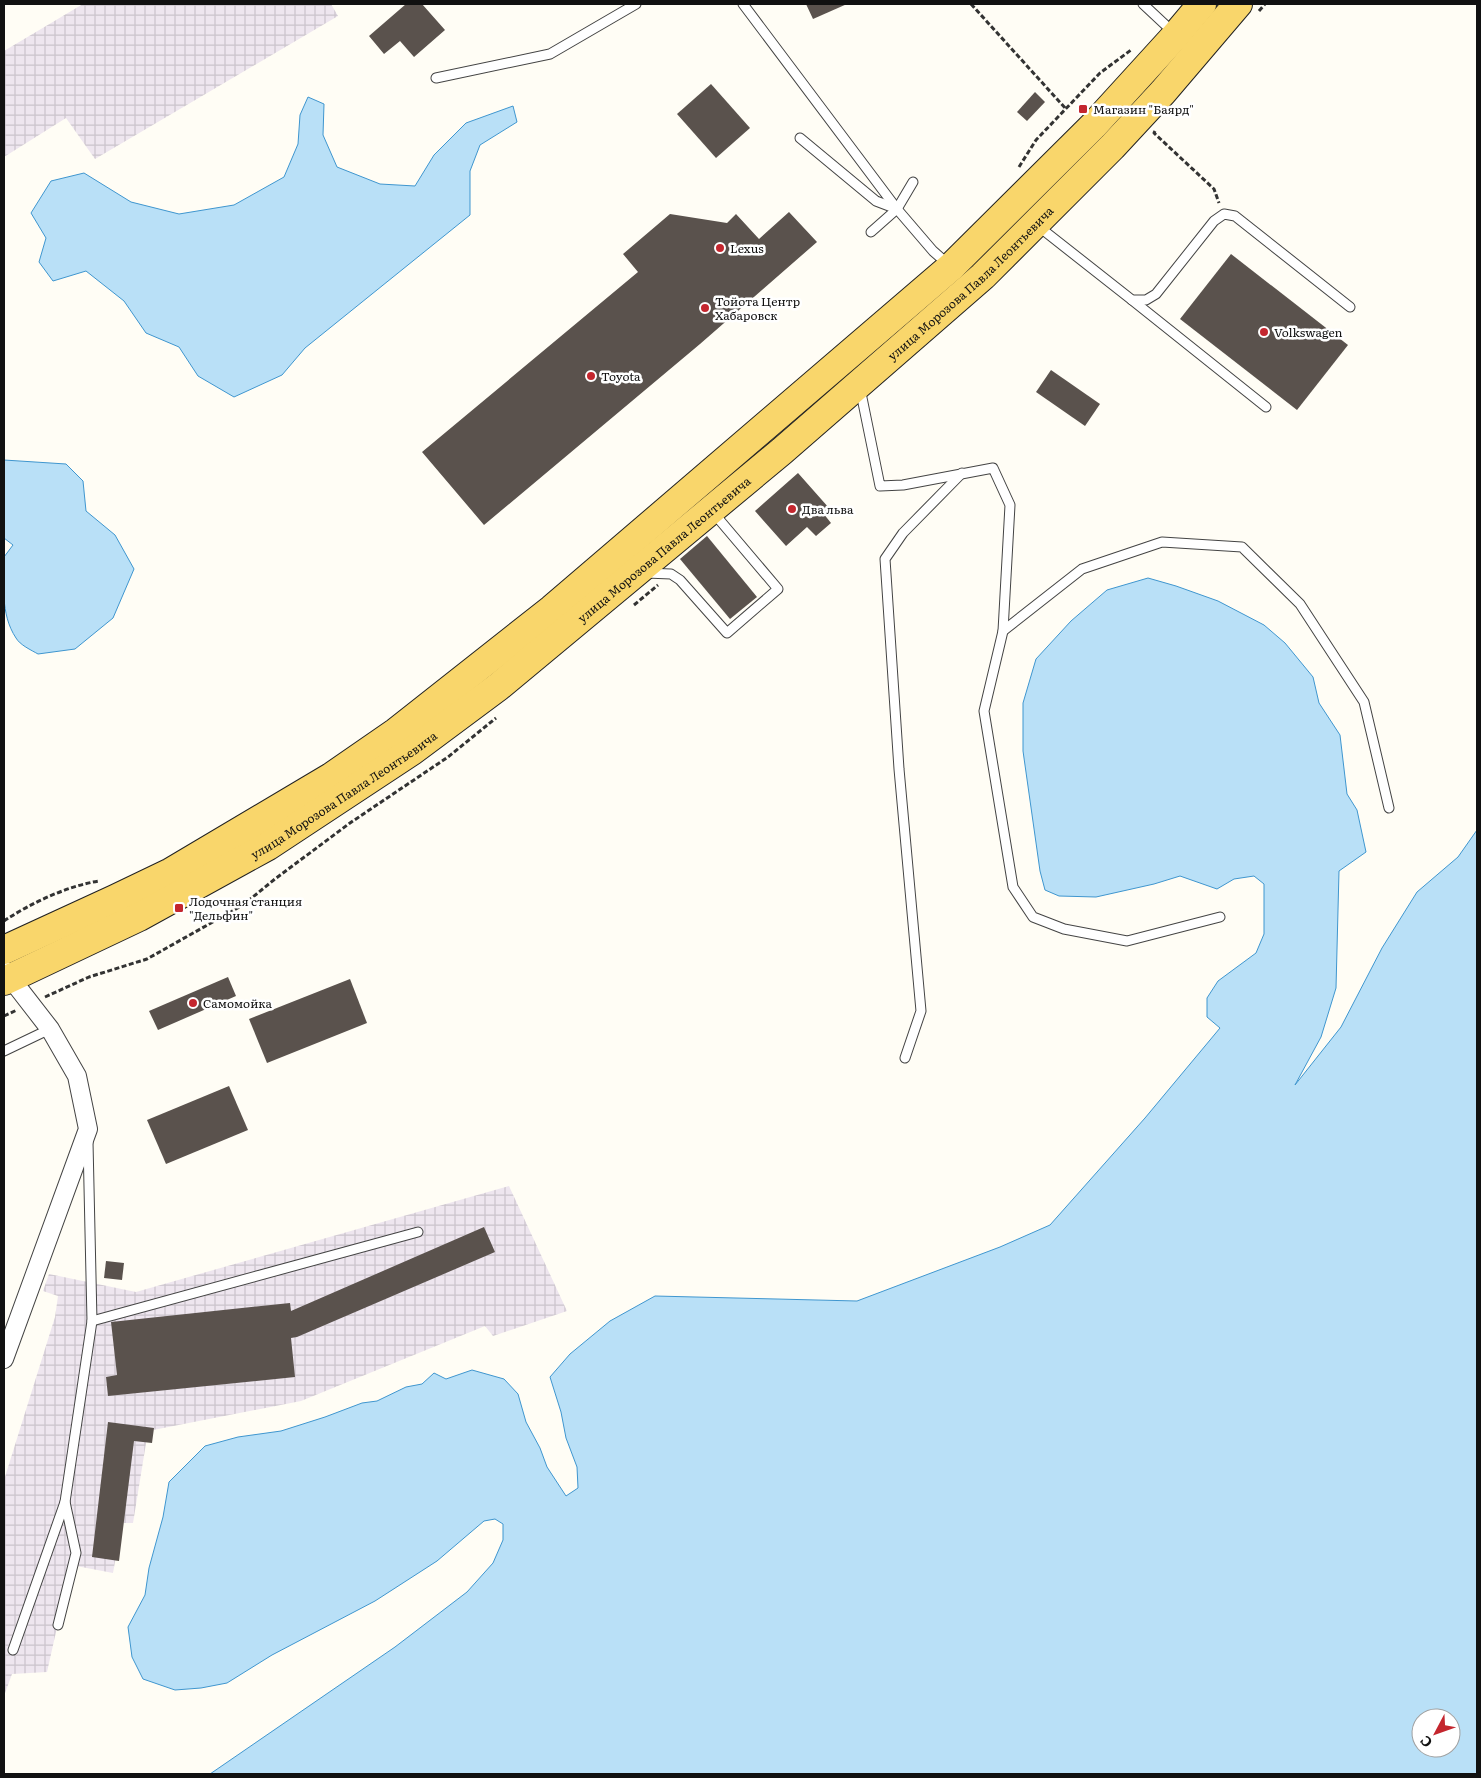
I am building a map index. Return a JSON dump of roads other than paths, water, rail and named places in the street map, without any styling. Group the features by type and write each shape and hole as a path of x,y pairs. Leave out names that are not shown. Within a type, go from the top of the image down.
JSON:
{"main road":[{"name":"улица Морозова Павла Леонтьевича","path":"4,950 171,872 331,777 396,732 552,609 951,267 1094,124 1202,4"},
{"name":"улица Морозова Павла Леонтьевича","path":"6,976 139,917 226,870 315,816 388,768 498,687 722,502 983,276 1112,147 1220,26 1248,7"}],"street":[{"path":"4,1360 88,1129 77,1076 50,1029 6,976"}],"lane":[{"path":"436,78 550,54 636,4"},
{"path":"743,4 897,209 933,251 951,267"},
{"path":"1142,4 1176,34"},
{"path":"800,138 876,200 897,209"},
{"path":"871,232 897,209 913,182"},
{"path":"1132,300 1146,300 1156,294 1214,221 1224,214 1235,216 1350,307"},
{"path":"1035,224 1266,407"},
{"path":"859,385 880,486 903,485 993,468 1010,505 1003,631 984,711 1013,887 1034,917 1064,930 1127,941 1220,917"},
{"path":"905,1058 921,1011 899,768 885,559 902,532 962,473"},
{"path":"636,572 671,574 676,577 727,633 778,589 717,517 722,502"},
{"path":"1003,631 1082,569 1162,542 1242,547 1300,604 1364,702 1389,808"},
{"path":"4,1051 50,1029"},
{"path":"13,1650 65,1502 92,1321 88,1129"},
{"path":"92,1321 418,1232"},
{"path":"58,1625 76,1553 65,1502"}],"water":[{"path":"308,97 324,104 323,135 337,167 380,184 415,186 434,155 466,123 513,106 517,122 480,145 470,171 470,215 305,348 282,375 234,397 198,376 179,347 146,333 124,301 86,271 53,281 39,262 46,238 31,213 51,181 84,173 131,202 179,214 234,205 284,177 298,144 300,115"},
{"path":"4,460 66,464 83,481 86,511 115,535 134,569 113,618 75,649 38,654 20,643 7,619 4,598 4,557 13,545 4,538"},
{"path":"1148,578 1218,601 1264,625 1285,643 1313,677 1319,703 1340,735 1347,794 1357,810 1366,852 1339,871 1336,988 1321,1037 1295,1085 1341,1027 1382,948 1417,892 1458,857 1477,830 1477,1774 210,1774 395,1647 467,1592 493,1563 503,1540 503,1524 495,1519 484,1521 437,1561 375,1601 272,1655 227,1683 175,1690 143,1679 132,1657 128,1627 145,1595 149,1568 163,1517 169,1482 205,1446 238,1437 281,1431 362,1403 377,1401 406,1387 422,1384 434,1373 446,1379 472,1370 504,1379 518,1394 526,1422 540,1448 547,1467 566,1496 578,1488 577,1467 566,1438 561,1412 550,1377 570,1354 610,1321 655,1296 857,1301 1000,1247 1050,1225 1145,1118 1220,1028 1207,1017 1207,998 1218,981 1256,953 1264,934 1264,884 1254,876 1234,879 1217,889 1180,876 1096,897 1059,896 1045,890 1040,871 1023,751 1023,703 1036,659 1071,621 1107,590"}],"place":[{"name":"Магазин \"Баярд\"","path":"1083,109"},
{"name":"Lexus","path":"720,248"},
{"name":"Тойота Центр Хабаровск","path":"705,308"},
{"name":"Volkswagen","path":"1264,332"},
{"name":"Toyota","path":"591,376"},
{"name":"Два льва","path":"792,509"},
{"name":"Лодочная станция \"Дельфин\"","path":"179,908"},
{"name":"Самомойка","path":"193,1003"}]}
